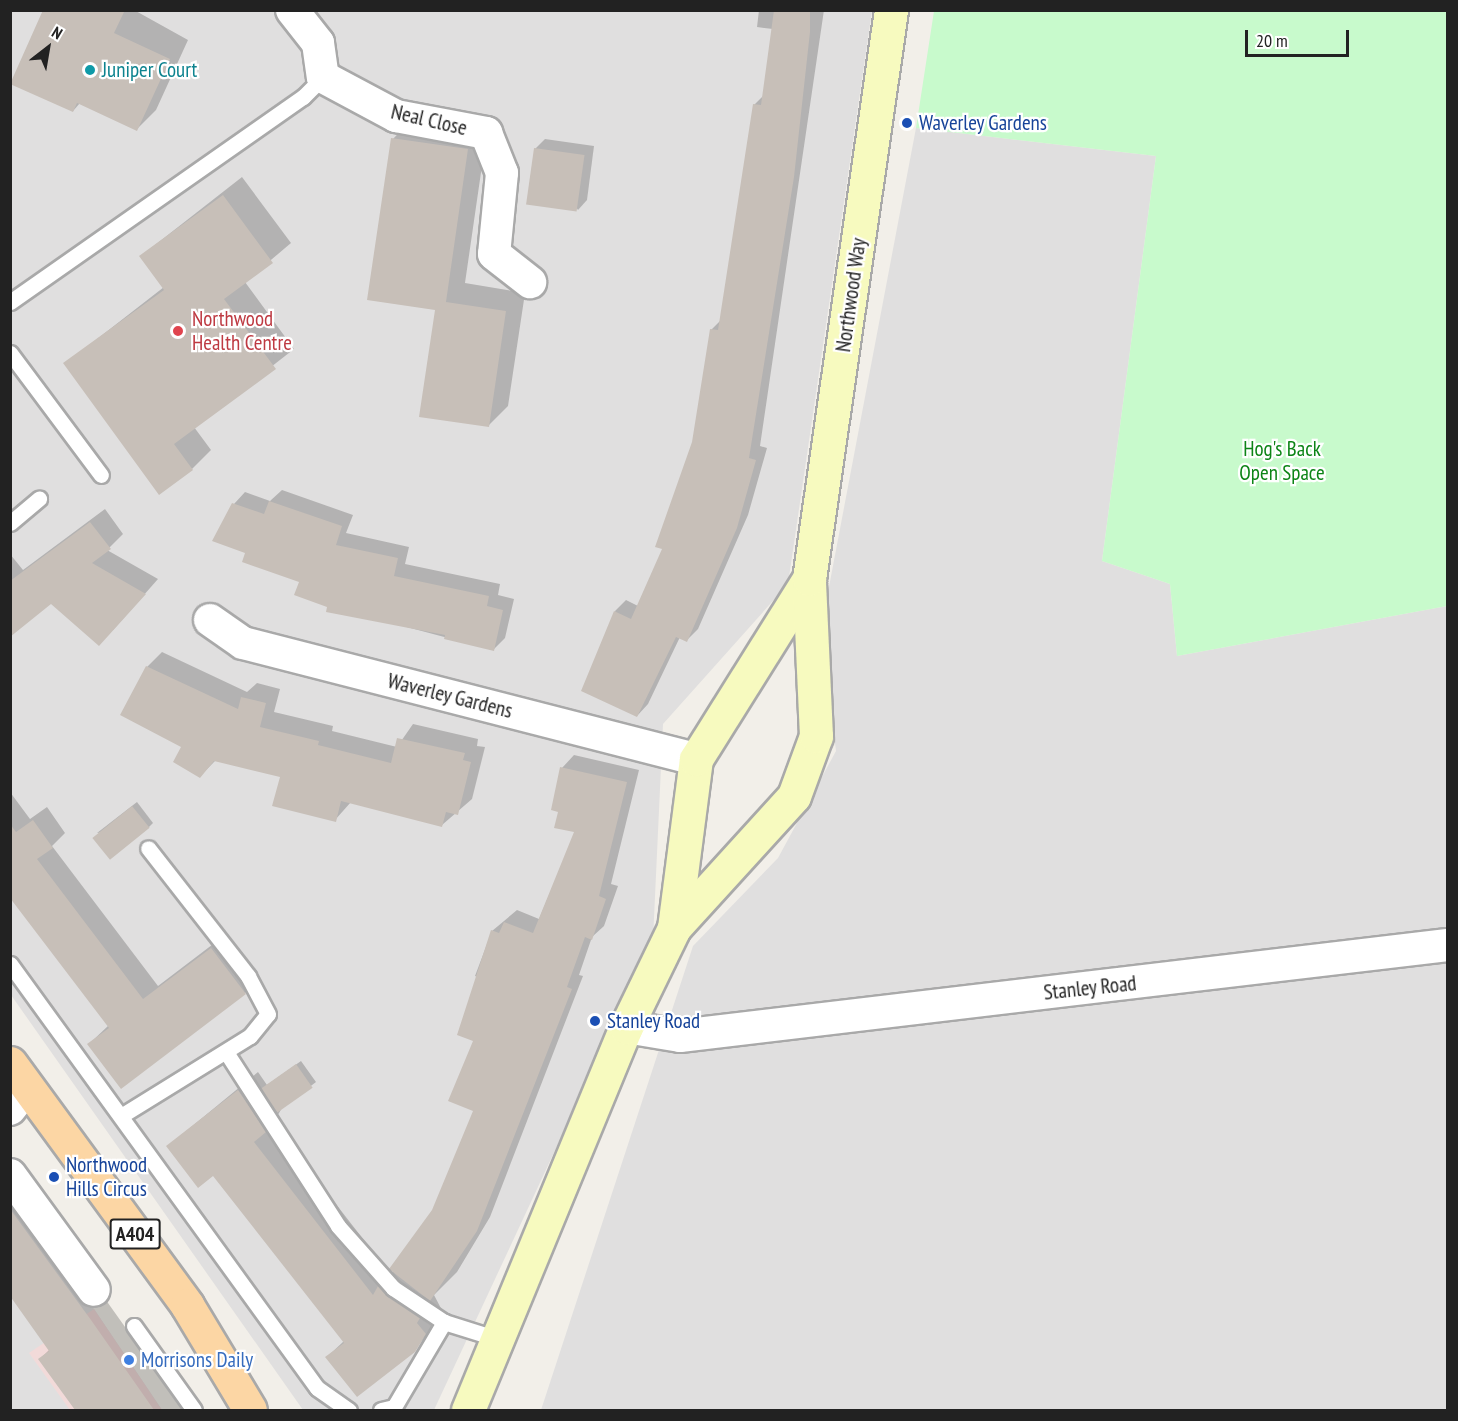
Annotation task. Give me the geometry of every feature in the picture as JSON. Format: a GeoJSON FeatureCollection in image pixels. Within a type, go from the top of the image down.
{"type":"FeatureCollection","features":[{"type":"Feature","properties":{"kind":"main road","name":"A404"},"geometry":{"type":"LineString","coordinates":[[16,1086],[187,1305],[250,1410]]}},
{"type":"Feature","properties":{"kind":"street"},"geometry":{"type":"LineString","coordinates":[[292,10],[318,43],[323,77]]}},
{"type":"Feature","properties":{"kind":"street","name":"Northwood Way"},"geometry":{"type":"LineString","coordinates":[[809,579],[891,10]]}},
{"type":"Feature","properties":{"kind":"street","name":"Neal Close"},"geometry":{"type":"LineString","coordinates":[[323,77],[396,116],[486,133],[502,173],[494,254],[530,282]]}},
{"type":"Feature","properties":{"kind":"street"},"geometry":{"type":"LineString","coordinates":[[674,927],[696,759],[809,579]]}},
{"type":"Feature","properties":{"kind":"street"},"geometry":{"type":"LineString","coordinates":[[468,1410],[495,1338],[626,1027],[674,927],[794,796],[816,736],[809,579]]}},
{"type":"Feature","properties":{"kind":"street","name":"Waverley Gardens"},"geometry":{"type":"LineString","coordinates":[[210,620],[243,643],[696,759]]}},
{"type":"Feature","properties":{"kind":"street","name":"Stanley Road"},"geometry":{"type":"LineString","coordinates":[[626,1027],[680,1036],[1448,945]]}},
{"type":"Feature","properties":{"kind":"street"},"geometry":{"type":"LineString","coordinates":[[10,1175],[94,1290]]}},
{"type":"Feature","properties":{"kind":"lane"},"geometry":{"type":"LineString","coordinates":[[10,302],[303,97],[323,77]]}},
{"type":"Feature","properties":{"kind":"lane"},"geometry":{"type":"LineString","coordinates":[[10,352],[101,475]]}},
{"type":"Feature","properties":{"kind":"lane"},"geometry":{"type":"LineString","coordinates":[[10,523],[39,499]]}},
{"type":"Feature","properties":{"kind":"lane"},"geometry":{"type":"LineString","coordinates":[[124,1114],[250,1036],[268,1014],[248,976],[148,848]]}},
{"type":"Feature","properties":{"kind":"lane"},"geometry":{"type":"LineString","coordinates":[[10,964],[124,1114],[317,1388],[349,1410]]}},
{"type":"Feature","properties":{"kind":"lane"},"geometry":{"type":"LineString","coordinates":[[226,1052],[338,1226],[393,1288],[444,1322],[495,1338]]}},
{"type":"Feature","properties":{"kind":"lane"},"geometry":{"type":"LineString","coordinates":[[381,1410],[394,1407],[444,1322]]}},
{"type":"Feature","properties":{"kind":"lane"},"geometry":{"type":"LineString","coordinates":[[134,1326],[194,1410]]}},
{"type":"Feature","properties":{"kind":"shaded area"},"geometry":{"type":"Polygon","coordinates":[[[10,11],[872,11],[788,584],[663,724],[653,940],[434,1410],[303,1410],[11,995],[10,11]]]}},
{"type":"Feature","properties":{"kind":"shaded area"},"geometry":{"type":"Polygon","coordinates":[[[916,128],[1156,156],[1102,561],[1170,584],[1177,656],[1447,606],[1447,1410],[541,1410],[693,946],[778,858],[836,751],[821,629],[916,128]]]}},
{"type":"Feature","properties":{"kind":"shaded area"},"geometry":{"type":"Polygon","coordinates":[[[10,1185],[94,1309],[162,1410],[11,1410],[10,1185]]]}},
{"type":"Feature","properties":{"kind":"shaded area"},"geometry":{"type":"Polygon","coordinates":[[[94,1309],[162,1410],[70,1410],[29,1353],[94,1309]]]}},
{"type":"Feature","properties":{"kind":"green space","name":"Hog's Back Open Space"},"geometry":{"type":"Polygon","coordinates":[[[934,11],[1447,11],[1447,606],[1177,656],[1170,584],[1102,561],[1156,156],[916,128],[934,11]]]}},
{"type":"Feature","properties":{"kind":"building","name":"Juniper Court"},"geometry":{"type":"Polygon","coordinates":[[[43,10],[125,10],[114,33],[170,59],[137,131],[77,103],[73,112],[10,84],[43,10]]]}},
{"type":"Feature","properties":{"kind":"building"},"geometry":{"type":"Polygon","coordinates":[[[774,10],[810,10],[810,32],[794,177],[749,458],[756,460],[737,528],[687,642],[676,637],[637,717],[581,691],[614,611],[631,619],[662,549],[655,547],[692,442],[710,329],[718,330],[753,104],[761,105],[774,10]]]}},
{"type":"Feature","properties":{"kind":"building"},"geometry":{"type":"Polygon","coordinates":[[[391,138],[468,149],[446,302],[506,311],[489,427],[419,417],[435,310],[367,300],[391,138]]]}},
{"type":"Feature","properties":{"kind":"building"},"geometry":{"type":"Polygon","coordinates":[[[534,148],[585,155],[577,212],[526,204],[534,148]]]}},
{"type":"Feature","properties":{"kind":"building","name":"Northwood Health Centre"},"geometry":{"type":"Polygon","coordinates":[[[223,195],[273,263],[224,299],[276,369],[174,444],[193,470],[159,495],[63,363],[164,290],[139,256],[223,195]]]}},
{"type":"Feature","properties":{"kind":"building"},"geometry":{"type":"Polygon","coordinates":[[[269,501],[342,526],[336,545],[398,558],[394,576],[489,596],[487,606],[503,610],[494,651],[444,639],[445,635],[326,612],[327,607],[294,595],[299,582],[242,562],[245,553],[212,541],[232,503],[264,514],[269,501]]]}},
{"type":"Feature","properties":{"kind":"building"},"geometry":{"type":"Polygon","coordinates":[[[90,522],[111,549],[92,563],[146,594],[99,646],[51,604],[10,637],[10,581],[90,522]]]}},
{"type":"Feature","properties":{"kind":"building"},"geometry":{"type":"Polygon","coordinates":[[[146,666],[238,709],[241,697],[266,703],[260,727],[319,741],[318,745],[391,763],[397,738],[465,753],[463,760],[471,762],[458,815],[446,812],[442,827],[341,801],[336,822],[272,806],[280,777],[214,761],[200,778],[173,762],[181,747],[120,715],[146,666]]]}},
{"type":"Feature","properties":{"kind":"building"},"geometry":{"type":"Polygon","coordinates":[[[560,767],[627,782],[599,896],[606,899],[592,940],[585,937],[567,987],[572,989],[477,1231],[430,1301],[389,1269],[432,1210],[473,1111],[448,1101],[473,1041],[457,1035],[491,930],[499,933],[504,922],[533,933],[574,832],[554,828],[558,812],[551,810],[560,767]]]}},
{"type":"Feature","properties":{"kind":"building"},"geometry":{"type":"Polygon","coordinates":[[[132,806],[150,828],[110,860],[92,838],[132,806]]]}},
{"type":"Feature","properties":{"kind":"building"},"geometry":{"type":"Polygon","coordinates":[[[33,820],[53,848],[37,859],[143,999],[211,948],[246,994],[121,1089],[87,1044],[109,1028],[10,898],[10,824],[16,832],[33,820]]]}},
{"type":"Feature","properties":{"kind":"building"},"geometry":{"type":"Polygon","coordinates":[[[296,1064],[313,1088],[277,1112],[261,1089],[296,1064]]]}},
{"type":"Feature","properties":{"kind":"building"},"geometry":{"type":"Polygon","coordinates":[[[238,1090],[266,1132],[254,1142],[373,1295],[378,1286],[420,1318],[417,1323],[426,1334],[415,1352],[357,1397],[325,1357],[344,1343],[213,1176],[198,1188],[166,1146],[238,1090]]]}},
{"type":"Feature","properties":{"kind":"building"},"geometry":{"type":"Polygon","coordinates":[[[10,1209],[154,1410],[75,1410],[38,1359],[49,1351],[10,1296],[10,1209]]]}},
{"type":"Feature","properties":{"kind":"place","name":"Juniper Court"},"geometry":{"type":"Point","coordinates":[90,70]}},
{"type":"Feature","properties":{"kind":"place","name":"Waverley Gardens"},"geometry":{"type":"Point","coordinates":[907,123]}},
{"type":"Feature","properties":{"kind":"place","name":"Northwood Health Centre"},"geometry":{"type":"Point","coordinates":[178,331]}},
{"type":"Feature","properties":{"kind":"place","name":"Stanley Road"},"geometry":{"type":"Point","coordinates":[595,1021]}},
{"type":"Feature","properties":{"kind":"place","name":"Northwood Hills Circus"},"geometry":{"type":"Point","coordinates":[54,1177]}},
{"type":"Feature","properties":{"kind":"place","name":"Morrisons Daily"},"geometry":{"type":"Point","coordinates":[129,1360]}}]}
